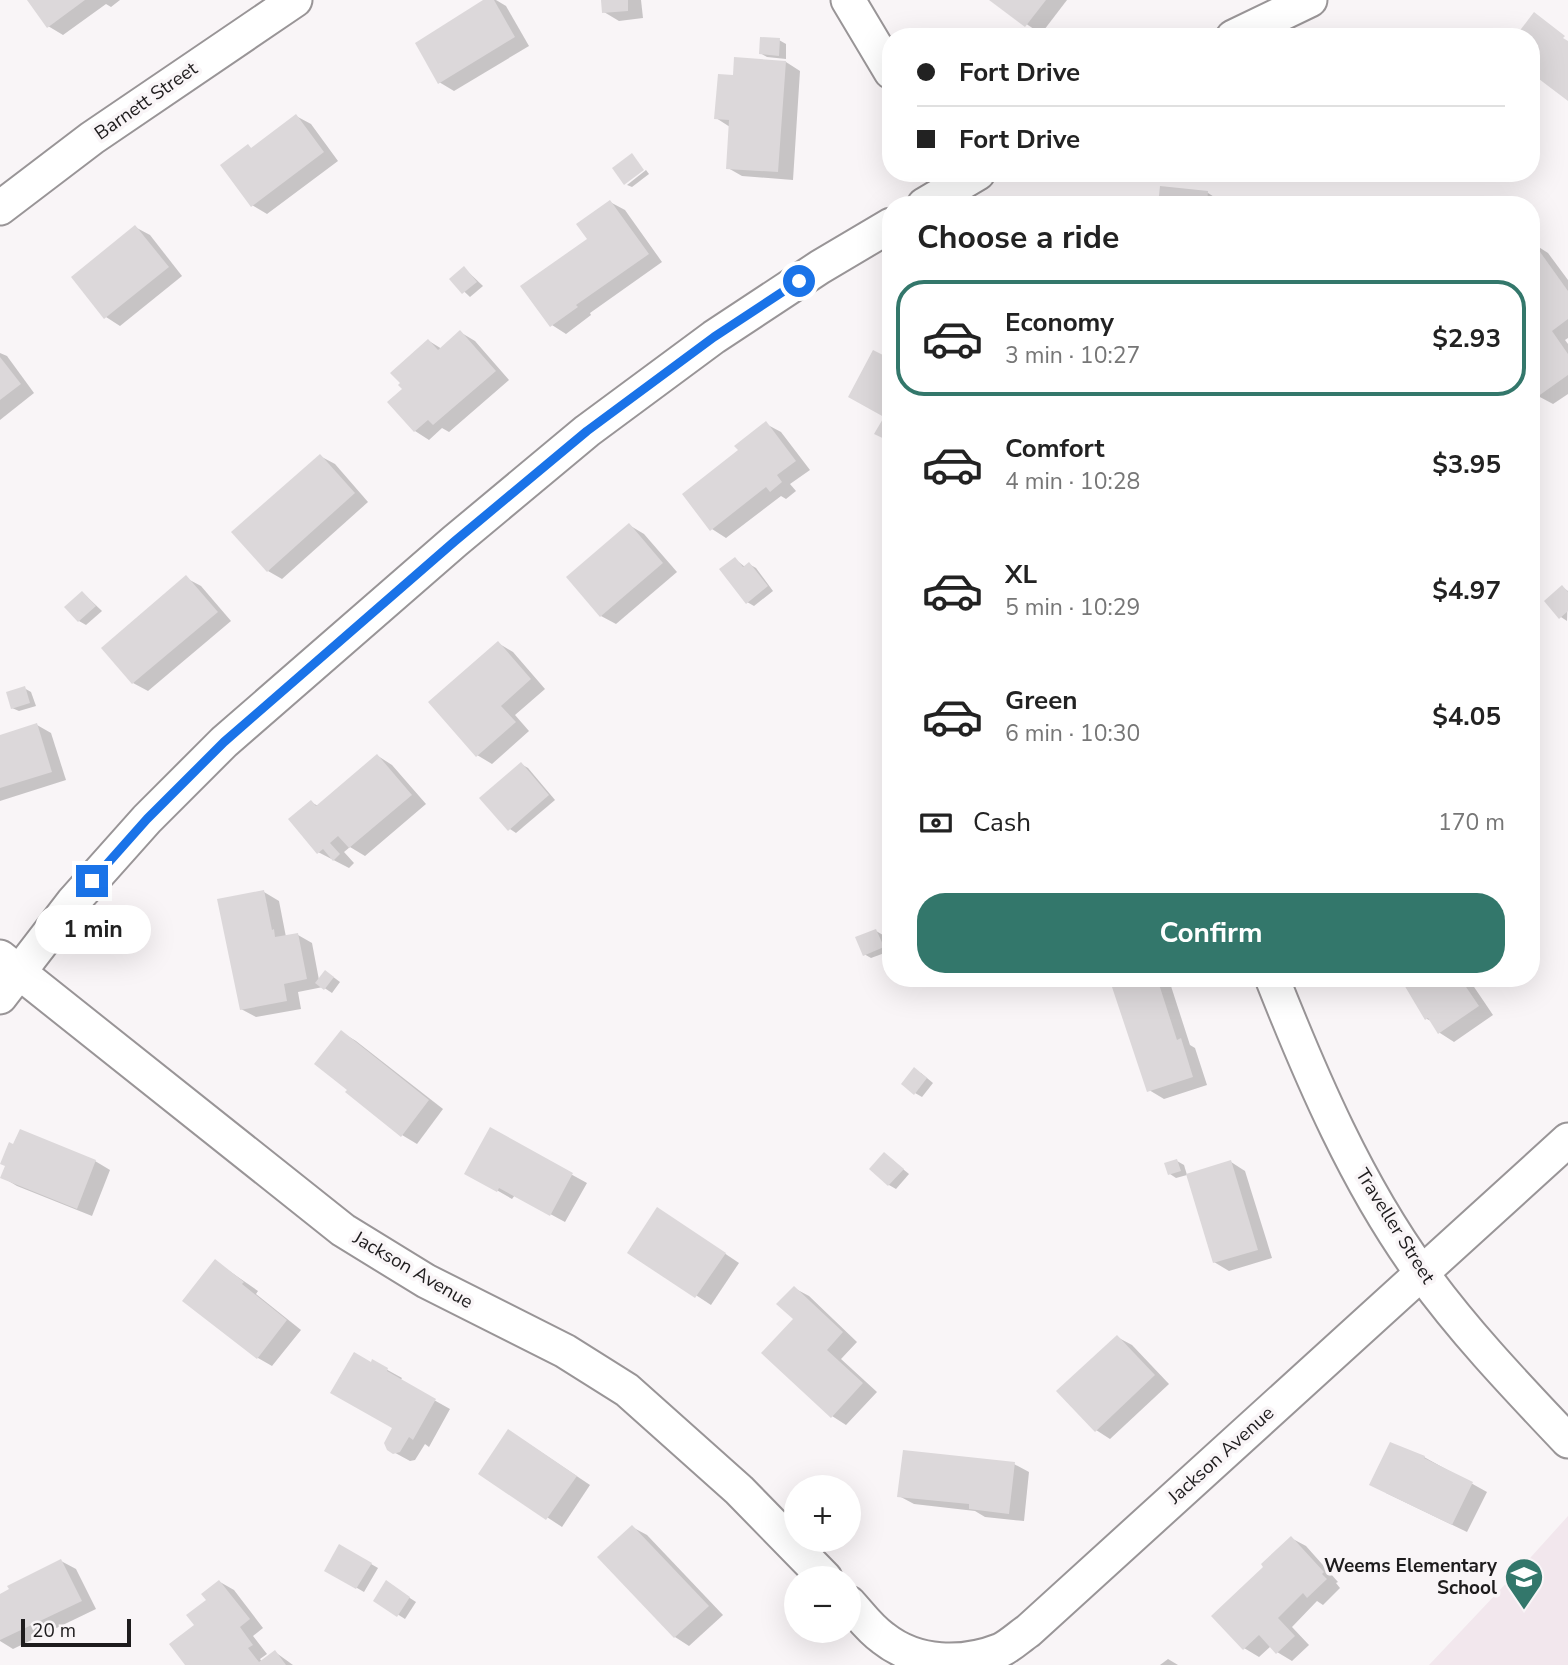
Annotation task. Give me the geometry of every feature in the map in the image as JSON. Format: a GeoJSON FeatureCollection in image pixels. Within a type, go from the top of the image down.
{"type":"FeatureCollection","features":[{"type":"Feature","properties":{"kind":"street","name":"Barnett Street"},"geometry":{"type":"LineString","coordinates":[[0,208],[92,138],[295,0]]}},
{"type":"Feature","properties":{"kind":"street"},"geometry":{"type":"LineString","coordinates":[[848,0],[882,57]]}},
{"type":"Feature","properties":{"kind":"street"},"geometry":{"type":"LineString","coordinates":[[1252,28],[1310,0]]}},
{"type":"Feature","properties":{"kind":"street"},"geometry":{"type":"LineString","coordinates":[[941,196],[963,184]]}},
{"type":"Feature","properties":{"kind":"street"},"geometry":{"type":"LineString","coordinates":[[7,976],[147,819],[224,742],[455,541],[587,431],[714,337],[820,267],[882,230]]}},
{"type":"Feature","properties":{"kind":"street","name":"Jackson Avenue"},"geometry":{"type":"LineString","coordinates":[[7,976],[343,1230],[426,1281],[565,1351],[627,1390],[739,1490],[813,1566]]}},
{"type":"Feature","properties":{"kind":"street","name":"Traveller Street"},"geometry":{"type":"LineString","coordinates":[[1275,987],[1295,1038],[1355,1163],[1422,1273],[1484,1352],[1568,1441]]}},
{"type":"Feature","properties":{"kind":"street","name":"Jackson Avenue"},"geometry":{"type":"LineString","coordinates":[[861,1616],[883,1639],[915,1656],[945,1662],[975,1659],[1004,1649],[1568,1140]]}},
{"type":"Feature","properties":{"kind":"shaded area","name":"Weems Elementary School"},"geometry":{"type":"Polygon","coordinates":[[[1568,1516],[1568,1665],[1429,1665],[1531,1557],[1568,1516]]]}},
{"type":"Feature","properties":{"kind":"building"},"geometry":{"type":"Polygon","coordinates":[[[27,0],[85,0],[47,28],[27,0]]]}},
{"type":"Feature","properties":{"kind":"building"},"geometry":{"type":"Polygon","coordinates":[[[483,0],[494,0],[515,37],[438,84],[415,43],[483,0]]]}},
{"type":"Feature","properties":{"kind":"building"},"geometry":{"type":"Polygon","coordinates":[[[601,0],[628,0],[628,11],[602,13],[601,0]]]}},
{"type":"Feature","properties":{"kind":"building"},"geometry":{"type":"Polygon","coordinates":[[[989,0],[1046,0],[1025,27],[989,0]]]}},
{"type":"Feature","properties":{"kind":"building"},"geometry":{"type":"Polygon","coordinates":[[[1534,12],[1565,36],[1563,38],[1568,41],[1568,101],[1540,80],[1540,28],[1522,28],[1534,12]]]}},
{"type":"Feature","properties":{"kind":"building"},"geometry":{"type":"Polygon","coordinates":[[[760,37],[780,38],[779,56],[759,54],[760,37]]]}},
{"type":"Feature","properties":{"kind":"building"},"geometry":{"type":"Polygon","coordinates":[[[734,57],[786,61],[778,172],[726,169],[729,120],[714,119],[718,74],[733,75],[734,57]]]}},
{"type":"Feature","properties":{"kind":"building"},"geometry":{"type":"Polygon","coordinates":[[[296,114],[324,152],[251,207],[220,165],[248,144],[251,148],[296,114]]]}},
{"type":"Feature","properties":{"kind":"building"},"geometry":{"type":"Polygon","coordinates":[[[632,153],[644,170],[624,185],[612,168],[632,153]]]}},
{"type":"Feature","properties":{"kind":"building"},"geometry":{"type":"Polygon","coordinates":[[[1160,186],[1208,191],[1208,196],[1159,196],[1160,186]]]}},
{"type":"Feature","properties":{"kind":"building"},"geometry":{"type":"Polygon","coordinates":[[[610,200],[649,254],[576,305],[578,307],[550,327],[520,286],[587,239],[576,224],[610,200]]]}},
{"type":"Feature","properties":{"kind":"building"},"geometry":{"type":"Polygon","coordinates":[[[135,225],[169,267],[104,319],[71,277],[135,225]]]}},
{"type":"Feature","properties":{"kind":"building"},"geometry":{"type":"Polygon","coordinates":[[[1540,252],[1568,291],[1568,319],[1552,331],[1568,354],[1568,375],[1540,395],[1540,252]]]}},
{"type":"Feature","properties":{"kind":"building"},"geometry":{"type":"Polygon","coordinates":[[[464,266],[477,282],[462,294],[449,279],[464,266]]]}},
{"type":"Feature","properties":{"kind":"building"},"geometry":{"type":"Polygon","coordinates":[[[460,330],[496,371],[433,425],[428,420],[414,432],[387,402],[402,389],[390,373],[428,339],[438,350],[460,330]]]}},
{"type":"Feature","properties":{"kind":"building"},"geometry":{"type":"Polygon","coordinates":[[[873,350],[882,354],[882,416],[848,397],[873,350]]]}},
{"type":"Feature","properties":{"kind":"building"},"geometry":{"type":"Polygon","coordinates":[[[0,357],[21,384],[0,400],[0,357]]]}},
{"type":"Feature","properties":{"kind":"building"},"geometry":{"type":"Polygon","coordinates":[[[882,420],[882,438],[874,434],[882,420]]]}},
{"type":"Feature","properties":{"kind":"building"},"geometry":{"type":"Polygon","coordinates":[[[766,421],[796,461],[777,475],[782,482],[770,492],[766,487],[710,531],[682,494],[738,450],[734,446],[766,421]]]}},
{"type":"Feature","properties":{"kind":"building"},"geometry":{"type":"Polygon","coordinates":[[[320,454],[355,493],[267,572],[231,532],[320,454]]]}},
{"type":"Feature","properties":{"kind":"building"},"geometry":{"type":"Polygon","coordinates":[[[629,523],[663,563],[600,617],[566,577],[629,523]]]}},
{"type":"Feature","properties":{"kind":"building"},"geometry":{"type":"Polygon","coordinates":[[[735,557],[743,567],[749,562],[768,586],[746,604],[719,569],[735,557]]]}},
{"type":"Feature","properties":{"kind":"building"},"geometry":{"type":"Polygon","coordinates":[[[186,575],[218,612],[132,684],[101,648],[186,575]]]}},
{"type":"Feature","properties":{"kind":"building"},"geometry":{"type":"Polygon","coordinates":[[[1562,585],[1568,592],[1568,611],[1559,619],[1544,601],[1562,585]]]}},
{"type":"Feature","properties":{"kind":"building"},"geometry":{"type":"Polygon","coordinates":[[[82,591],[96,606],[78,622],[64,607],[82,591]]]}},
{"type":"Feature","properties":{"kind":"building"},"geometry":{"type":"Polygon","coordinates":[[[498,641],[531,679],[501,706],[516,722],[476,757],[428,702],[498,641]]]}},
{"type":"Feature","properties":{"kind":"building"},"geometry":{"type":"Polygon","coordinates":[[[25,686],[30,703],[11,709],[6,692],[25,686]]]}},
{"type":"Feature","properties":{"kind":"building"},"geometry":{"type":"Polygon","coordinates":[[[37,723],[52,772],[0,788],[0,735],[37,723]]]}},
{"type":"Feature","properties":{"kind":"building"},"geometry":{"type":"Polygon","coordinates":[[[377,754],[412,795],[349,848],[338,836],[330,843],[340,854],[333,861],[323,849],[317,854],[288,819],[311,800],[316,806],[377,754]]]}},
{"type":"Feature","properties":{"kind":"building"},"geometry":{"type":"Polygon","coordinates":[[[521,762],[549,795],[508,831],[479,798],[521,762]]]}},
{"type":"Feature","properties":{"kind":"building"},"geometry":{"type":"Polygon","coordinates":[[[264,890],[275,937],[298,933],[307,979],[284,984],[287,1001],[240,1010],[217,899],[264,890]]]}},
{"type":"Feature","properties":{"kind":"building"},"geometry":{"type":"Polygon","coordinates":[[[876,929],[882,948],[863,956],[855,937],[876,929]]]}},
{"type":"Feature","properties":{"kind":"building"},"geometry":{"type":"Polygon","coordinates":[[[325,970],[334,977],[324,990],[315,983],[325,970]]]}},
{"type":"Feature","properties":{"kind":"building"},"geometry":{"type":"Polygon","coordinates":[[[1112,987],[1160,987],[1177,1040],[1181,1038],[1193,1077],[1147,1092],[1112,987]]]}},
{"type":"Feature","properties":{"kind":"building"},"geometry":{"type":"Polygon","coordinates":[[[1405,987],[1466,987],[1479,1006],[1438,1034],[1428,1018],[1425,1020],[1405,987]]]}},
{"type":"Feature","properties":{"kind":"building"},"geometry":{"type":"Polygon","coordinates":[[[341,1030],[429,1100],[401,1137],[314,1064],[341,1030]]]}},
{"type":"Feature","properties":{"kind":"building"},"geometry":{"type":"Polygon","coordinates":[[[914,1067],[927,1078],[914,1095],[901,1084],[914,1067]]]}},
{"type":"Feature","properties":{"kind":"building"},"geometry":{"type":"Polygon","coordinates":[[[490,1127],[573,1173],[550,1216],[499,1188],[497,1192],[464,1174],[490,1127]]]}},
{"type":"Feature","properties":{"kind":"building"},"geometry":{"type":"Polygon","coordinates":[[[20,1129],[96,1160],[77,1209],[0,1178],[5,1166],[0,1164],[9,1142],[13,1144],[20,1129]]]}},
{"type":"Feature","properties":{"kind":"building"},"geometry":{"type":"Polygon","coordinates":[[[884,1152],[904,1169],[888,1186],[869,1169],[884,1152]]]}},
{"type":"Feature","properties":{"kind":"building"},"geometry":{"type":"Polygon","coordinates":[[[1177,1159],[1181,1171],[1168,1175],[1164,1163],[1177,1159]]]}},
{"type":"Feature","properties":{"kind":"building"},"geometry":{"type":"Polygon","coordinates":[[[1231,1160],[1258,1250],[1213,1263],[1186,1174],[1231,1160]]]}},
{"type":"Feature","properties":{"kind":"building"},"geometry":{"type":"Polygon","coordinates":[[[657,1207],[726,1253],[695,1298],[627,1253],[657,1207]]]}},
{"type":"Feature","properties":{"kind":"building"},"geometry":{"type":"Polygon","coordinates":[[[215,1259],[287,1320],[257,1359],[182,1301],[215,1259]]]}},
{"type":"Feature","properties":{"kind":"building"},"geometry":{"type":"Polygon","coordinates":[[[794,1286],[843,1332],[827,1350],[863,1383],[831,1418],[761,1353],[793,1319],[776,1304],[794,1286]]]}},
{"type":"Feature","properties":{"kind":"building"},"geometry":{"type":"Polygon","coordinates":[[[1117,1335],[1155,1375],[1095,1432],[1056,1391],[1117,1335]]]}},
{"type":"Feature","properties":{"kind":"building"},"geometry":{"type":"Polygon","coordinates":[[[354,1352],[388,1368],[387,1371],[436,1399],[413,1440],[409,1437],[400,1452],[393,1454],[387,1450],[384,1443],[392,1428],[330,1393],[354,1352]]]}},
{"type":"Feature","properties":{"kind":"building"},"geometry":{"type":"Polygon","coordinates":[[[508,1429],[577,1476],[546,1520],[478,1474],[508,1429]]]}},
{"type":"Feature","properties":{"kind":"building"},"geometry":{"type":"Polygon","coordinates":[[[1390,1442],[1425,1456],[1424,1458],[1473,1482],[1452,1525],[1369,1485],[1390,1442]]]}},
{"type":"Feature","properties":{"kind":"building"},"geometry":{"type":"Polygon","coordinates":[[[903,1450],[1015,1462],[1009,1514],[969,1509],[969,1504],[897,1497],[903,1450]]]}},
{"type":"Feature","properties":{"kind":"building"},"geometry":{"type":"Polygon","coordinates":[[[632,1525],[709,1606],[674,1638],[597,1557],[632,1525]]]}},
{"type":"Feature","properties":{"kind":"building"},"geometry":{"type":"Polygon","coordinates":[[[1291,1536],[1324,1572],[1322,1574],[1327,1579],[1307,1598],[1303,1593],[1278,1618],[1295,1636],[1276,1654],[1259,1635],[1243,1650],[1211,1616],[1263,1567],[1261,1564],[1291,1536]]]}},
{"type":"Feature","properties":{"kind":"building"},"geometry":{"type":"Polygon","coordinates":[[[339,1544],[372,1563],[356,1589],[324,1571],[339,1544]]]}},
{"type":"Feature","properties":{"kind":"building"},"geometry":{"type":"Polygon","coordinates":[[[61,1559],[82,1601],[0,1640],[0,1594],[9,1589],[7,1586],[61,1559]]]}},
{"type":"Feature","properties":{"kind":"building"},"geometry":{"type":"Polygon","coordinates":[[[219,1580],[250,1619],[240,1627],[253,1645],[248,1648],[259,1662],[275,1650],[286,1665],[185,1665],[169,1644],[194,1625],[186,1615],[206,1600],[201,1594],[219,1580]]]}},
{"type":"Feature","properties":{"kind":"building"},"geometry":{"type":"Polygon","coordinates":[[[386,1580],[410,1597],[397,1617],[373,1601],[386,1580]]]}},
{"type":"Feature","properties":{"kind":"place","name":"Weems Elementary School"},"geometry":{"type":"Point","coordinates":[1524,1611]}},
{"type":"Feature","properties":{"kind":"route"},"geometry":{"type":"LineString","coordinates":[[92,881],[147,819],[224,742],[455,541],[587,431],[714,337],[799,281]]}}]}
